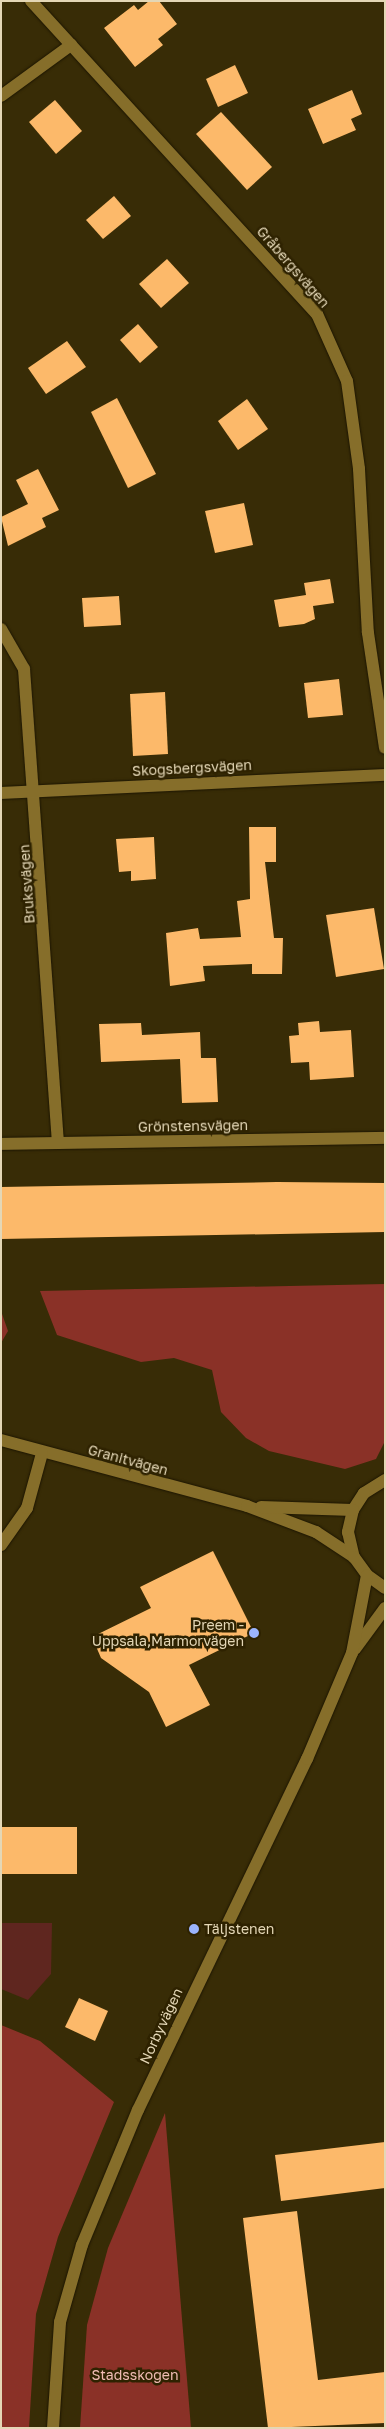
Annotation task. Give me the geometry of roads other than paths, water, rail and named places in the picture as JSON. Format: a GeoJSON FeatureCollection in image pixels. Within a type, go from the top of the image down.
{"type":"FeatureCollection","features":[{"type":"Feature","properties":{"kind":"street","name":"Gråbergsvägen"},"geometry":{"type":"LineString","coordinates":[[31,1],[317,314],[347,380],[359,469],[368,633],[385,748]]}},
{"type":"Feature","properties":{"kind":"street"},"geometry":{"type":"LineString","coordinates":[[1,96],[72,45]]}},
{"type":"Feature","properties":{"kind":"street","name":"Bruksvägen"},"geometry":{"type":"LineString","coordinates":[[1,629],[24,669],[36,791],[58,1143]]}},
{"type":"Feature","properties":{"kind":"street","name":"Skogsbergsvägen"},"geometry":{"type":"LineString","coordinates":[[1,793],[385,774]]}},
{"type":"Feature","properties":{"kind":"street","name":"Grönstensvägen"},"geometry":{"type":"LineString","coordinates":[[1,1144],[385,1138]]}},
{"type":"Feature","properties":{"kind":"street","name":"Granitvägen"},"geometry":{"type":"LineString","coordinates":[[1,1440],[42,1453],[247,1506],[316,1532],[354,1557]]}},
{"type":"Feature","properties":{"kind":"street"},"geometry":{"type":"LineString","coordinates":[[1,1545],[27,1508],[42,1453]]}},
{"type":"Feature","properties":{"kind":"street"},"geometry":{"type":"LineString","coordinates":[[385,1480],[364,1493],[353,1510],[348,1532],[354,1557],[367,1575],[385,1588]]}},
{"type":"Feature","properties":{"kind":"street","name":"Granitvägen"},"geometry":{"type":"LineString","coordinates":[[247,1506],[353,1510]]}},
{"type":"Feature","properties":{"kind":"street","name":"Norbyvägen"},"geometry":{"type":"LineString","coordinates":[[53,2428],[60,2322],[82,2245],[138,2110],[307,1759],[352,1653],[367,1575]]}},
{"type":"Feature","properties":{"kind":"street","name":"Norbyvägen"},"geometry":{"type":"LineString","coordinates":[[352,1653],[385,1608]]}},
{"type":"Feature","properties":{"kind":"place","name":"Preem - Uppsala,Marmorvägen"},"geometry":{"type":"Point","coordinates":[254,1633]}},
{"type":"Feature","properties":{"kind":"place","name":"Täljstenen"},"geometry":{"type":"Point","coordinates":[194,1929]}},
{"type":"Feature","properties":{"kind":"park label","name":"Stadsskogen"},"geometry":{"type":"Point","coordinates":[135,2375]}}]}
